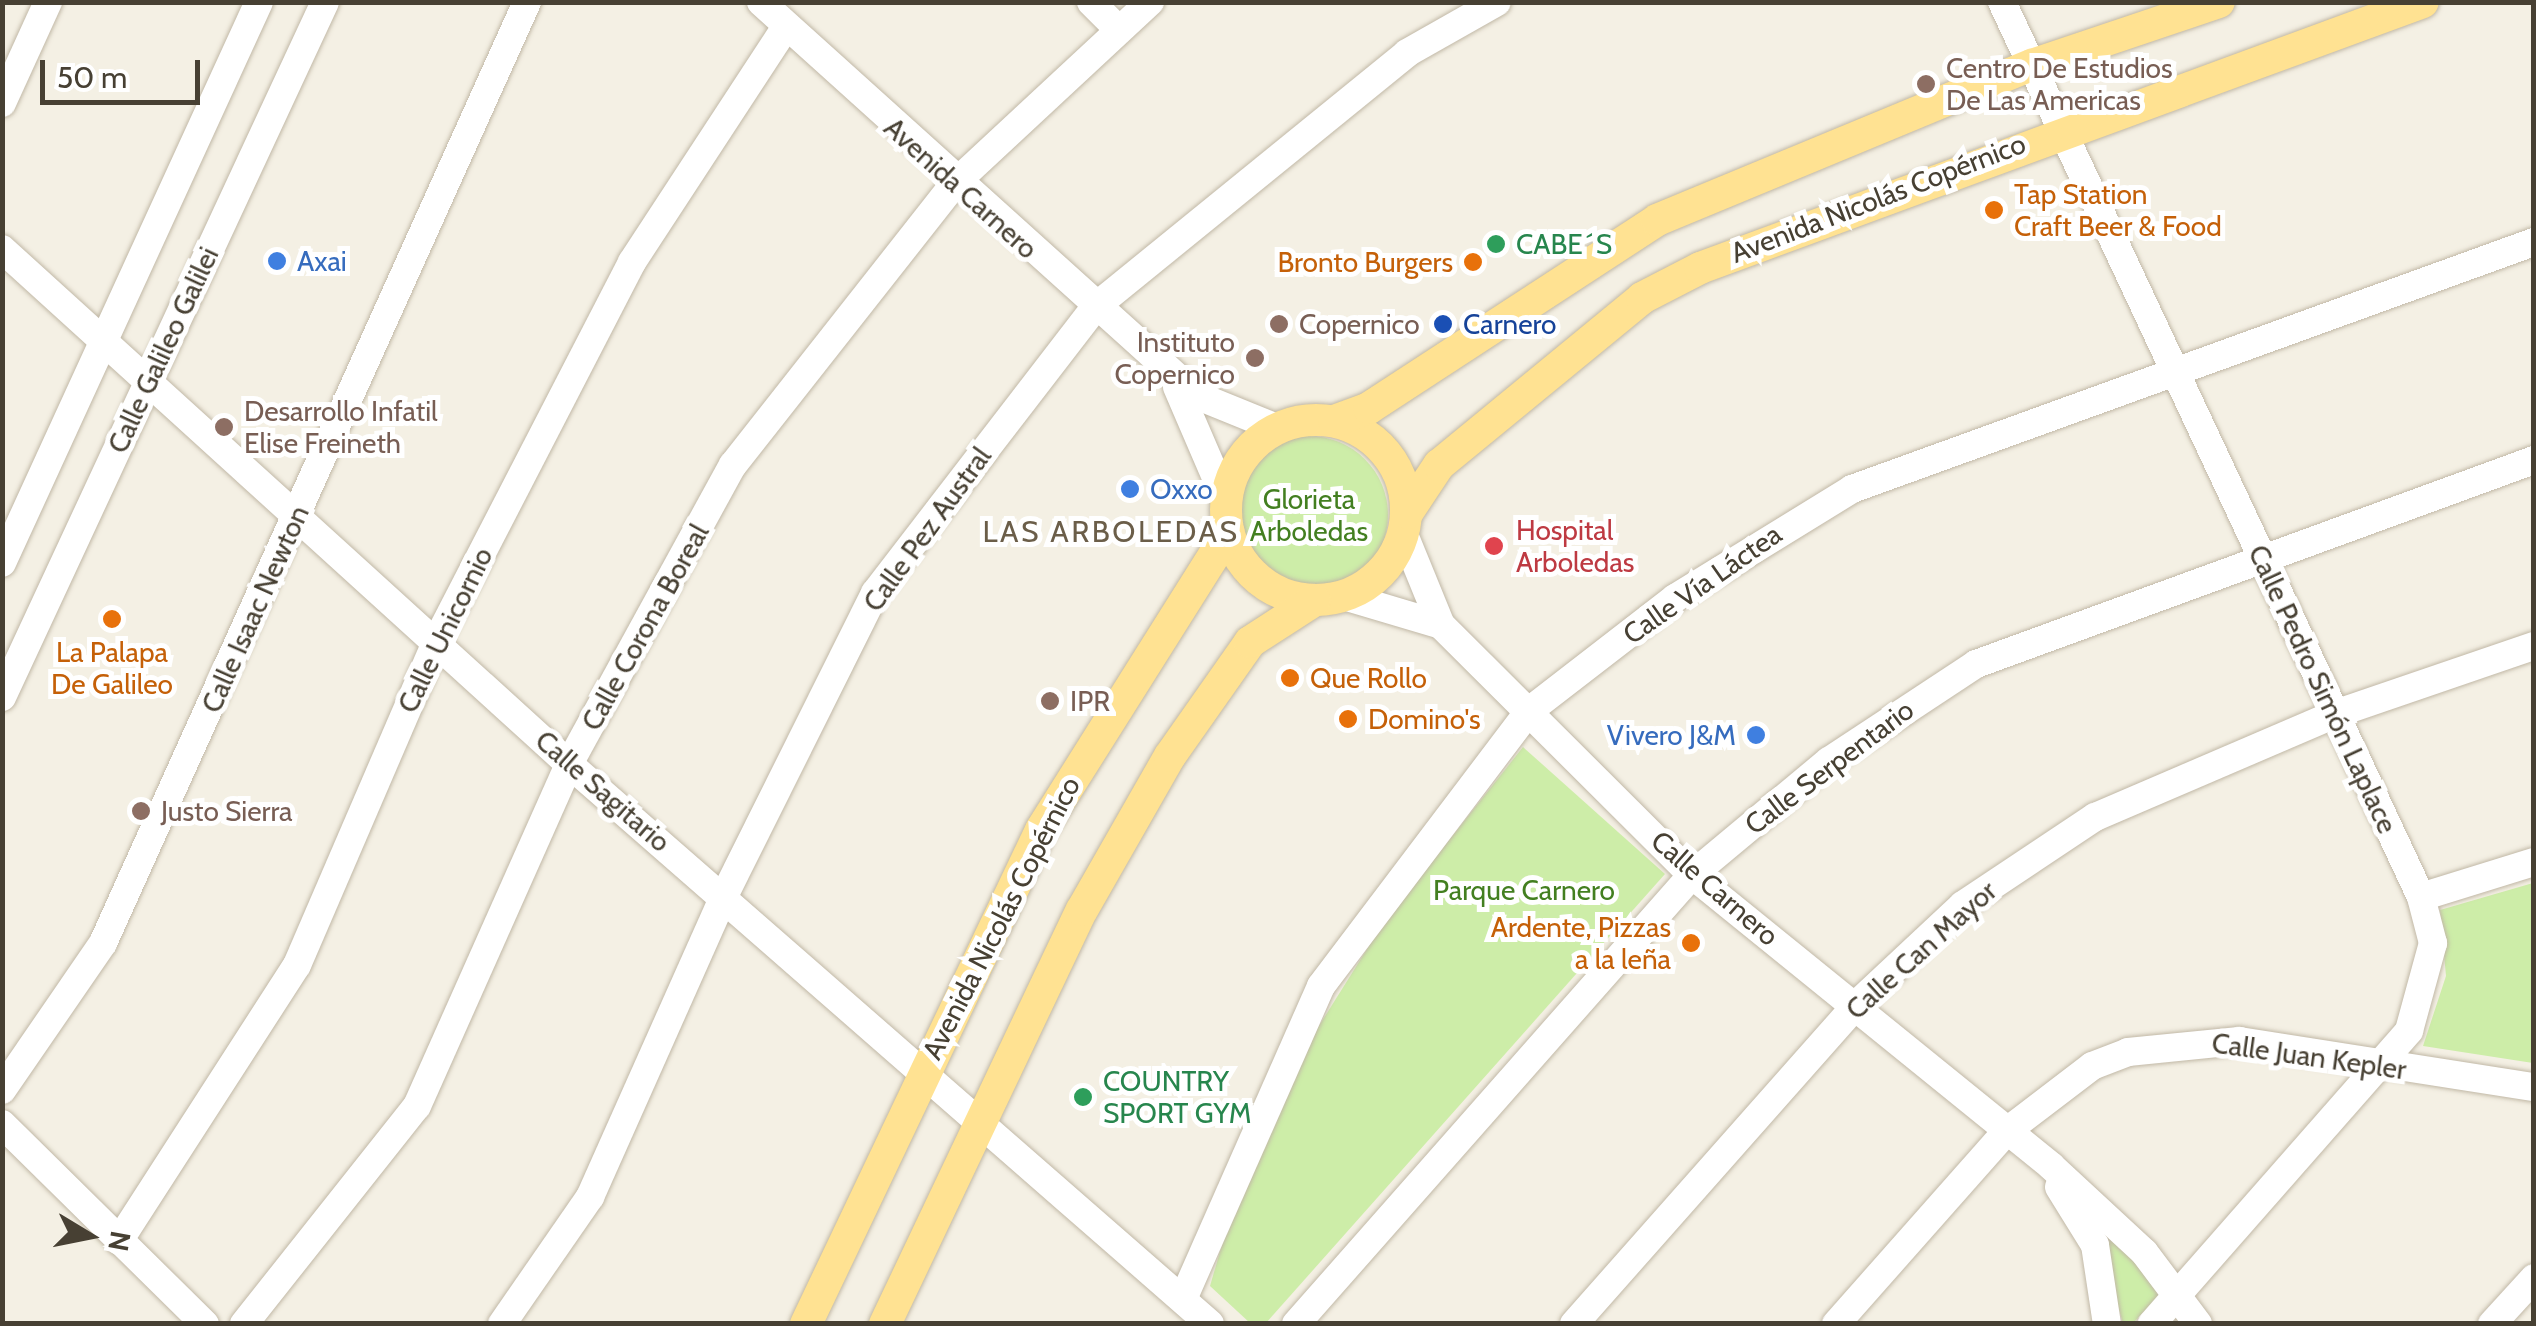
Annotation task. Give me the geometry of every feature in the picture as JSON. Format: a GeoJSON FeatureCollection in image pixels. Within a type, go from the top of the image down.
{"type":"FeatureCollection","features":[{"type":"Feature","properties":{"kind":"main road"},"geometry":{"type":"LineString","coordinates":[[1329,598],[1260,581],[1228,516],[1234,471],[1277,428],[1334,421],[1369,408],[1656,220],[2032,65],[2218,2]]}},
{"type":"Feature","properties":{"kind":"main road","name":"Avenida Nicolás Copérnico"},"geometry":{"type":"LineString","coordinates":[[1405,523],[1425,476],[1642,298],[1730,254],[2062,128],[2422,2]]}},
{"type":"Feature","properties":{"kind":"main road"},"geometry":{"type":"LineString","coordinates":[[886,1324],[981,1117],[1170,756],[1250,642],[1388,565],[1405,523],[1387,454],[1334,421]]}},
{"type":"Feature","properties":{"kind":"main road","name":"Avenida Nicolás Copérnico"},"geometry":{"type":"LineString","coordinates":[[806,1324],[925,1066],[1050,814],[1228,516]]}},
{"type":"Feature","properties":{"kind":"street"},"geometry":{"type":"LineString","coordinates":[[2,103],[48,2]]}},
{"type":"Feature","properties":{"kind":"street"},"geometry":{"type":"LineString","coordinates":[[2,562],[99,342],[259,2]]}},
{"type":"Feature","properties":{"kind":"street","name":"Calle Galileo Galilei"},"geometry":{"type":"LineString","coordinates":[[2,697],[326,2]]}},
{"type":"Feature","properties":{"kind":"street","name":"Calle Isaac Newton"},"geometry":{"type":"LineString","coordinates":[[2,1090],[103,943],[527,2]]}},
{"type":"Feature","properties":{"kind":"street","name":"Avenida Carnero"},"geometry":{"type":"LineString","coordinates":[[761,2],[953,185],[1198,396],[1277,428]]}},
{"type":"Feature","properties":{"kind":"street"},"geometry":{"type":"LineString","coordinates":[[1091,2],[1118,29]]}},
{"type":"Feature","properties":{"kind":"street","name":"Calle Corona Boreal"},"geometry":{"type":"LineString","coordinates":[[244,1324],[417,1106],[569,764],[734,465],[953,185],[1150,2]]}},
{"type":"Feature","properties":{"kind":"street","name":"Calle Pez Austral"},"geometry":{"type":"LineString","coordinates":[[502,1324],[590,1197],[724,896],[874,593],[1095,307],[1407,53],[1497,2]]}},
{"type":"Feature","properties":{"kind":"street","name":"Calle Pedro Simón Laplace"},"geometry":{"type":"LineString","coordinates":[[2002,2],[2420,897],[2433,944],[2426,988],[2409,1031],[2152,1324]]}},
{"type":"Feature","properties":{"kind":"street","name":"Calle Unicornio"},"geometry":{"type":"LineString","coordinates":[[120,1241],[297,965],[437,640],[632,262],[786,27]]}},
{"type":"Feature","properties":{"kind":"street","name":"Calle Vía Láctea"},"geometry":{"type":"LineString","coordinates":[[1184,1299],[1322,986],[1529,710],[1813,508],[2172,369],[2534,242]]}},
{"type":"Feature","properties":{"kind":"street","name":"Calle Sagitario"},"geometry":{"type":"LineString","coordinates":[[2,250],[99,342],[437,640],[569,764],[925,1066],[1210,1324]]}},
{"type":"Feature","properties":{"kind":"street","name":"Avenida Carnero"},"geometry":{"type":"LineString","coordinates":[[1166,368],[1213,454],[1228,516]]}},
{"type":"Feature","properties":{"kind":"street","name":"Calle Serpentario"},"geometry":{"type":"LineString","coordinates":[[1296,1324],[1692,875],[1829,761],[1976,664],[2261,555],[2534,460]]}},
{"type":"Feature","properties":{"kind":"street","name":"Calle Carnero"},"geometry":{"type":"LineString","coordinates":[[1405,523],[1442,626],[1692,875],[2007,1131],[2180,1293],[2198,1324]]}},
{"type":"Feature","properties":{"kind":"street","name":"Calle Carnero"},"geometry":{"type":"LineString","coordinates":[[1329,598],[1442,626]]}},
{"type":"Feature","properties":{"kind":"street","name":"Calle Can Mayor"},"geometry":{"type":"LineString","coordinates":[[1574,1324],[1856,1005],[1963,905],[2070,832],[2336,714],[2534,646]]}},
{"type":"Feature","properties":{"kind":"street"},"geometry":{"type":"LineString","coordinates":[[2420,897],[2534,862]]}},
{"type":"Feature","properties":{"kind":"street","name":"Calle Juan Kepler"},"geometry":{"type":"LineString","coordinates":[[1836,1324],[2007,1131],[2092,1066],[2170,1042],[2239,1041],[2379,1067],[2534,1087]]}},
{"type":"Feature","properties":{"kind":"street"},"geometry":{"type":"LineString","coordinates":[[2,1124],[204,1324]]}},
{"type":"Feature","properties":{"kind":"street","name":"Calle Carnero"},"geometry":{"type":"LineString","coordinates":[[2007,1131],[2063,1191],[2095,1245],[2107,1324]]}},
{"type":"Feature","properties":{"kind":"street"},"geometry":{"type":"LineString","coordinates":[[2492,1324],[2534,1278]]}},
{"type":"Feature","properties":{"kind":"green space","name":"Glorieta Arboledas"},"geometry":{"type":"Polygon","coordinates":[[[1309,436],[1339,442],[1365,459],[1382,485],[1388,515],[1382,545],[1365,571],[1339,588],[1309,594],[1279,588],[1253,571],[1236,545],[1230,515],[1236,485],[1253,459],[1279,442],[1309,436]]]}},
{"type":"Feature","properties":{"kind":"green space","name":"Parque Carnero"},"geometry":{"type":"Polygon","coordinates":[[[1523,747],[1665,874],[1266,1323],[1250,1323],[1210,1286],[1235,1200],[1317,1029],[1384,922],[1523,747]]]}},
{"type":"Feature","properties":{"kind":"green space"},"geometry":{"type":"Polygon","coordinates":[[[2533,883],[2533,1063],[2423,1046],[2446,976],[2440,910],[2533,883]]]}},
{"type":"Feature","properties":{"kind":"green space"},"geometry":{"type":"Polygon","coordinates":[[[2116,1231],[2162,1294],[2133,1323],[2123,1323],[2099,1244],[2116,1231]]]}},
{"type":"Feature","properties":{"kind":"place","name":"Centro De Estudios De Las Americas"},"geometry":{"type":"Point","coordinates":[1926,84]}},
{"type":"Feature","properties":{"kind":"place","name":"Tap Station Craft Beer & Food"},"geometry":{"type":"Point","coordinates":[1994,210]}},
{"type":"Feature","properties":{"kind":"place","name":"CABE´S"},"geometry":{"type":"Point","coordinates":[1496,244]}},
{"type":"Feature","properties":{"kind":"place","name":"Axai"},"geometry":{"type":"Point","coordinates":[277,261]}},
{"type":"Feature","properties":{"kind":"place","name":"Bronto Burgers"},"geometry":{"type":"Point","coordinates":[1473,262]}},
{"type":"Feature","properties":{"kind":"place","name":"Copernico"},"geometry":{"type":"Point","coordinates":[1279,324]}},
{"type":"Feature","properties":{"kind":"place","name":"Carnero"},"geometry":{"type":"Point","coordinates":[1443,324]}},
{"type":"Feature","properties":{"kind":"place","name":"Instituto Copernico"},"geometry":{"type":"Point","coordinates":[1255,358]}},
{"type":"Feature","properties":{"kind":"place","name":"Desarrollo Infatil Elise Freineth"},"geometry":{"type":"Point","coordinates":[224,427]}},
{"type":"Feature","properties":{"kind":"place","name":"Oxxo"},"geometry":{"type":"Point","coordinates":[1130,489]}},
{"type":"Feature","properties":{"kind":"place","name":"Hospital Arboledas"},"geometry":{"type":"Point","coordinates":[1494,546]}},
{"type":"Feature","properties":{"kind":"place","name":"La Palapa De Galileo"},"geometry":{"type":"Point","coordinates":[112,619]}},
{"type":"Feature","properties":{"kind":"place","name":"Que Rollo"},"geometry":{"type":"Point","coordinates":[1290,678]}},
{"type":"Feature","properties":{"kind":"place","name":"IPR"},"geometry":{"type":"Point","coordinates":[1050,701]}},
{"type":"Feature","properties":{"kind":"place","name":"Domino's"},"geometry":{"type":"Point","coordinates":[1348,719]}},
{"type":"Feature","properties":{"kind":"place","name":"Vivero J&M"},"geometry":{"type":"Point","coordinates":[1756,735]}},
{"type":"Feature","properties":{"kind":"place","name":"Justo Sierra"},"geometry":{"type":"Point","coordinates":[141,811]}},
{"type":"Feature","properties":{"kind":"place","name":"Ardente, Pizzas a la leña"},"geometry":{"type":"Point","coordinates":[1691,943]}},
{"type":"Feature","properties":{"kind":"place","name":"COUNTRY SPORT GYM"},"geometry":{"type":"Point","coordinates":[1083,1097]}},
{"type":"Feature","properties":{"kind":"district","name":"LAS ARBOLEDAS"},"geometry":{"type":"Point","coordinates":[1111,532]}}]}
